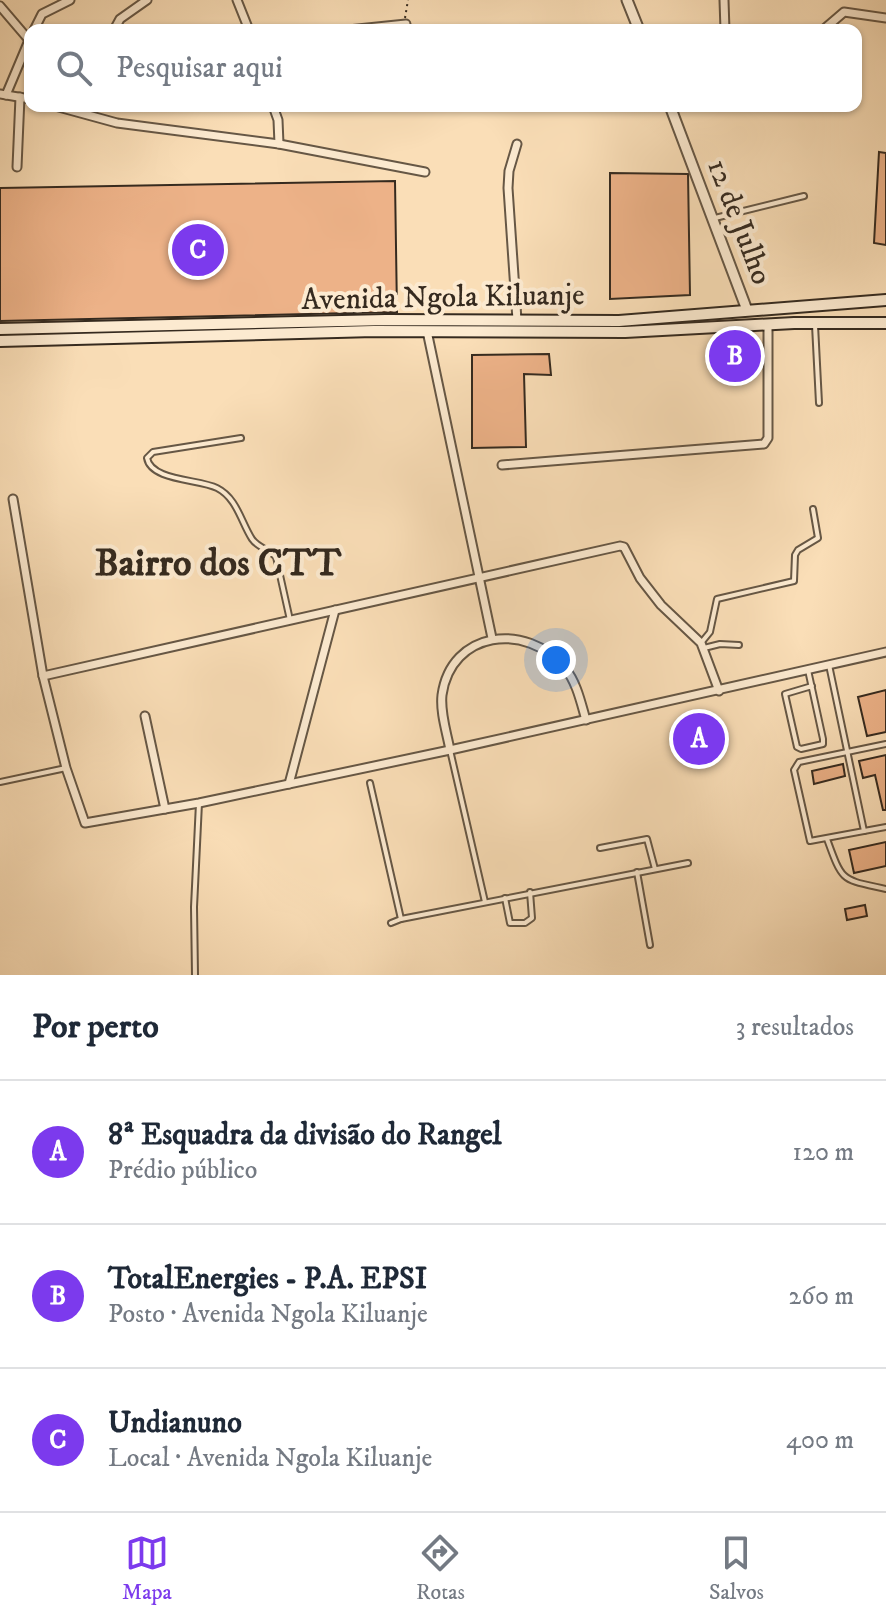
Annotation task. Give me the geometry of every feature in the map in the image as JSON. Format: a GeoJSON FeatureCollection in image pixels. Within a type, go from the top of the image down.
{"type":"FeatureCollection","features":[{"type":"Feature","properties":{"kind":"main road","name":"Avenida Ngola Kiluanje"},"geometry":{"type":"LineString","coordinates":[[0,329],[619,321],[886,300]]}},
{"type":"Feature","properties":{"kind":"main road","name":"Avenida Ngola Kiluanje"},"geometry":{"type":"LineString","coordinates":[[0,341],[427,331],[625,332],[815,323],[886,323]]}},
{"type":"Feature","properties":{"kind":"street"},"geometry":{"type":"LineString","coordinates":[[37,24],[46,0]]}},
{"type":"Feature","properties":{"kind":"street"},"geometry":{"type":"LineString","coordinates":[[42,14],[70,0]]}},
{"type":"Feature","properties":{"kind":"street"},"geometry":{"type":"LineString","coordinates":[[117,24],[147,0]]}},
{"type":"Feature","properties":{"kind":"street"},"geometry":{"type":"LineString","coordinates":[[237,0],[247,24]]}},
{"type":"Feature","properties":{"kind":"street"},"geometry":{"type":"LineString","coordinates":[[627,0],[637,24]]}},
{"type":"Feature","properties":{"kind":"street"},"geometry":{"type":"LineString","coordinates":[[724,0],[725,24]]}},
{"type":"Feature","properties":{"kind":"street"},"geometry":{"type":"LineString","coordinates":[[0,6],[24,32]]}},
{"type":"Feature","properties":{"kind":"street"},"geometry":{"type":"LineString","coordinates":[[830,24],[844,12],[886,18]]}},
{"type":"Feature","properties":{"kind":"street"},"geometry":{"type":"LineString","coordinates":[[24,51],[2,94],[24,98]]}},
{"type":"Feature","properties":{"kind":"street"},"geometry":{"type":"LineString","coordinates":[[17,167],[20,97]]}},
{"type":"Feature","properties":{"kind":"street"},"geometry":{"type":"LineString","coordinates":[[79,112],[143,128],[279,144],[425,172]]}},
{"type":"Feature","properties":{"kind":"street"},"geometry":{"type":"LineString","coordinates":[[275,112],[279,144]]}},
{"type":"Feature","properties":{"kind":"street","name":"12 de Julho"},"geometry":{"type":"LineString","coordinates":[[672,112],[747,310]]}},
{"type":"Feature","properties":{"kind":"street"},"geometry":{"type":"LineString","coordinates":[[517,144],[509,171],[508,188],[517,320]]}},
{"type":"Feature","properties":{"kind":"street"},"geometry":{"type":"LineString","coordinates":[[502,465],[764,444],[768,438],[768,325]]}},
{"type":"Feature","properties":{"kind":"street"},"geometry":{"type":"LineString","coordinates":[[427,331],[492,638]]}},
{"type":"Feature","properties":{"kind":"street"},"geometry":{"type":"LineString","coordinates":[[13,499],[43,676],[66,768],[85,823],[199,803],[450,750],[886,652]]}},
{"type":"Feature","properties":{"kind":"street"},"geometry":{"type":"LineString","coordinates":[[43,676],[479,576],[624,547],[640,578],[661,605],[703,646],[719,691]]}},
{"type":"Feature","properties":{"kind":"street"},"geometry":{"type":"LineString","coordinates":[[289,784],[335,610]]}},
{"type":"Feature","properties":{"kind":"street"},"geometry":{"type":"LineString","coordinates":[[450,750],[442,711],[444,685],[458,660],[492,638],[528,641],[553,657],[574,682],[586,720]]}},
{"type":"Feature","properties":{"kind":"street"},"geometry":{"type":"LineString","coordinates":[[145,716],[165,809]]}},
{"type":"Feature","properties":{"kind":"lane"},"geometry":{"type":"LineString","coordinates":[[712,218],[804,196]]}},
{"type":"Feature","properties":{"kind":"lane"},"geometry":{"type":"LineString","coordinates":[[815,323],[819,403]]}},
{"type":"Feature","properties":{"kind":"lane"},"geometry":{"type":"LineString","coordinates":[[241,438],[153,452],[147,458],[148,464],[158,473],[215,487],[227,496],[253,541],[276,557],[290,620]]}},
{"type":"Feature","properties":{"kind":"lane"},"geometry":{"type":"LineString","coordinates":[[703,646],[710,632],[717,599],[794,581],[795,555],[818,538],[813,509]]}},
{"type":"Feature","properties":{"kind":"lane"},"geometry":{"type":"LineString","coordinates":[[703,646],[739,645]]}},
{"type":"Feature","properties":{"kind":"lane"},"geometry":{"type":"LineString","coordinates":[[829,665],[864,832]]}},
{"type":"Feature","properties":{"kind":"lane"},"geometry":{"type":"LineString","coordinates":[[808,670],[812,686],[823,744],[801,749],[797,747],[785,694],[812,686]]}},
{"type":"Feature","properties":{"kind":"lane"},"geometry":{"type":"LineString","coordinates":[[886,744],[799,762],[795,767],[808,838],[812,842],[886,827]]}},
{"type":"Feature","properties":{"kind":"lane"},"geometry":{"type":"LineString","coordinates":[[450,750],[485,902]]}},
{"type":"Feature","properties":{"kind":"lane"},"geometry":{"type":"LineString","coordinates":[[0,782],[66,768]]}},
{"type":"Feature","properties":{"kind":"lane"},"geometry":{"type":"LineString","coordinates":[[370,783],[401,919]]}},
{"type":"Feature","properties":{"kind":"lane"},"geometry":{"type":"LineString","coordinates":[[195,975],[194,907],[199,803]]}},
{"type":"Feature","properties":{"kind":"lane"},"geometry":{"type":"LineString","coordinates":[[600,848],[647,839],[655,869]]}},
{"type":"Feature","properties":{"kind":"lane"},"geometry":{"type":"LineString","coordinates":[[827,839],[840,874],[850,881],[886,889]]}},
{"type":"Feature","properties":{"kind":"lane"},"geometry":{"type":"LineString","coordinates":[[391,923],[530,892],[688,863]]}},
{"type":"Feature","properties":{"kind":"lane"},"geometry":{"type":"LineString","coordinates":[[637,872],[650,945]]}},
{"type":"Feature","properties":{"kind":"lane"},"geometry":{"type":"LineString","coordinates":[[505,898],[510,923],[525,923],[532,918],[530,892]]}},
{"type":"Feature","properties":{"kind":"path"},"geometry":{"type":"LineString","coordinates":[[406,24],[408,0]]}},
{"type":"Feature","properties":{"kind":"building"},"geometry":{"type":"Polygon","coordinates":[[[879,152],[886,153],[886,245],[874,243],[879,152]]]}},
{"type":"Feature","properties":{"kind":"building"},"geometry":{"type":"Polygon","coordinates":[[[610,173],[688,174],[690,295],[610,299],[610,173]]]}},
{"type":"Feature","properties":{"kind":"building"},"geometry":{"type":"Polygon","coordinates":[[[395,181],[397,312],[0,321],[0,188],[395,181]]]}},
{"type":"Feature","properties":{"kind":"building"},"geometry":{"type":"Polygon","coordinates":[[[549,354],[551,375],[524,374],[526,447],[472,448],[472,355],[549,354]]]}},
{"type":"Feature","properties":{"kind":"building"},"geometry":{"type":"Polygon","coordinates":[[[886,690],[886,732],[867,736],[858,697],[886,690]]]}},
{"type":"Feature","properties":{"kind":"building"},"geometry":{"type":"Polygon","coordinates":[[[886,755],[886,810],[883,810],[875,775],[863,778],[859,761],[886,755]]]}},
{"type":"Feature","properties":{"kind":"building"},"geometry":{"type":"Polygon","coordinates":[[[843,764],[845,776],[814,784],[812,771],[843,764]]]}},
{"type":"Feature","properties":{"kind":"building"},"geometry":{"type":"Polygon","coordinates":[[[886,842],[886,866],[854,873],[849,850],[886,842]]]}},
{"type":"Feature","properties":{"kind":"building"},"geometry":{"type":"Polygon","coordinates":[[[865,905],[867,916],[847,920],[845,909],[865,905]]]}},
{"type":"Feature","properties":{"kind":"place","name":"Undianuno"},"geometry":{"type":"Point","coordinates":[198,250]}},
{"type":"Feature","properties":{"kind":"place","name":"TotalEnergies - P.A. EPSI"},"geometry":{"type":"Point","coordinates":[735,356]}},
{"type":"Feature","properties":{"kind":"place","name":"8ª Esquadra da divisão do Rangel"},"geometry":{"type":"Point","coordinates":[699,739]}},
{"type":"Feature","properties":{"kind":"district","name":"Bairro dos CTT"},"geometry":{"type":"Point","coordinates":[218,564]}}]}
